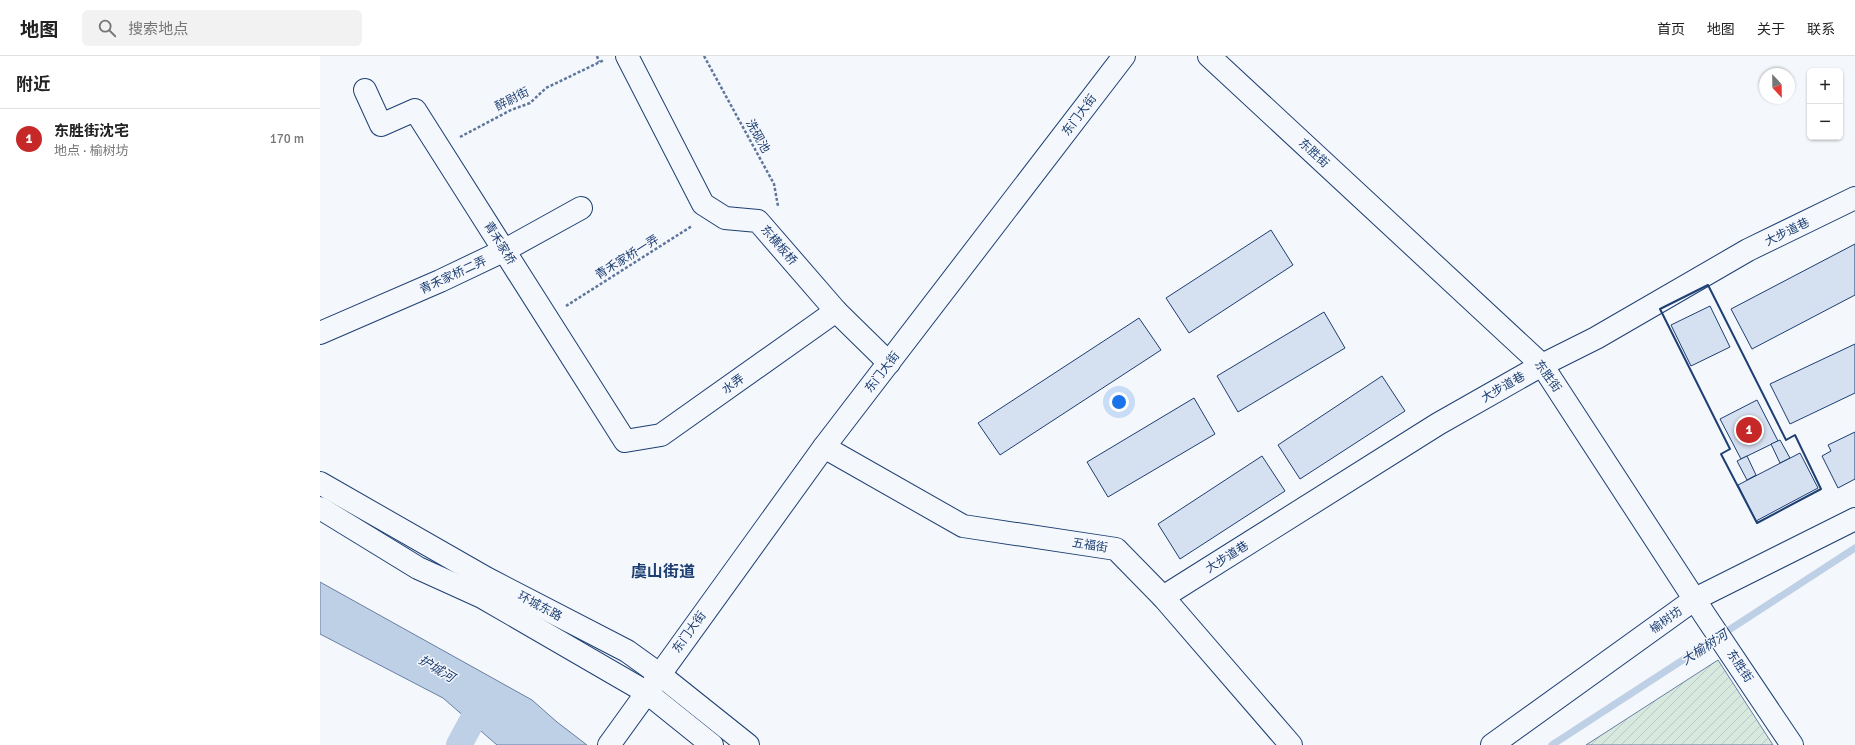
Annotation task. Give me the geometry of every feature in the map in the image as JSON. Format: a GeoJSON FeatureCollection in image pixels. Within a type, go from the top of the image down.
{"type":"FeatureCollection","features":[{"type":"Feature","properties":{"kind":"street","name":"东横板桥"},"geometry":{"type":"LineString","coordinates":[[627,56],[703,204],[725,218],[758,221],[836,311],[889,363]]}},
{"type":"Feature","properties":{"kind":"street","name":"东门大街"},"geometry":{"type":"LineString","coordinates":[[609,745],[824,447],[1124,56]]}},
{"type":"Feature","properties":{"kind":"street","name":"东胜街"},"geometry":{"type":"LineString","coordinates":[[1209,56],[1542,365],[1792,745]]}},
{"type":"Feature","properties":{"kind":"street","name":"青禾家桥"},"geometry":{"type":"LineString","coordinates":[[364,90],[381,125],[415,110],[625,441]]}},
{"type":"Feature","properties":{"kind":"street","name":"大步道巷"},"geometry":{"type":"LineString","coordinates":[[1163,597],[1438,424],[1542,365],[1596,338],[1748,250],[1855,198]]}},
{"type":"Feature","properties":{"kind":"street","name":"青禾家桥二弄"},"geometry":{"type":"LineString","coordinates":[[320,333],[440,281],[505,250],[581,208]]}},
{"type":"Feature","properties":{"kind":"street","name":"水弄"},"geometry":{"type":"LineString","coordinates":[[625,441],[661,435],[836,311]]}},
{"type":"Feature","properties":{"kind":"street","name":"五福街"},"geometry":{"type":"LineString","coordinates":[[824,447],[963,526],[1116,550],[1163,597],[1291,745]]}},
{"type":"Feature","properties":{"kind":"street","name":"环城东路"},"geometry":{"type":"LineString","coordinates":[[320,483],[486,578],[626,651],[659,674],[748,745]]}},
{"type":"Feature","properties":{"kind":"street","name":"环城东路"},"geometry":{"type":"LineString","coordinates":[[320,508],[418,568],[482,596],[646,692],[712,745]]}},
{"type":"Feature","properties":{"kind":"street","name":"榆树坊"},"geometry":{"type":"LineString","coordinates":[[1492,745],[1701,608],[1855,519]]}},
{"type":"Feature","properties":{"kind":"path"},"geometry":{"type":"LineString","coordinates":[[597,56],[599,62]]}},
{"type":"Feature","properties":{"kind":"path","name":"洗砚池"},"geometry":{"type":"LineString","coordinates":[[704,56],[774,184],[778,206],[758,221]]}},
{"type":"Feature","properties":{"kind":"path","name":"醉尉街"},"geometry":{"type":"LineString","coordinates":[[440,148],[511,110],[530,103],[546,88],[606,59]]}},
{"type":"Feature","properties":{"kind":"path","name":"青禾家桥一弄"},"geometry":{"type":"LineString","coordinates":[[547,318],[715,212]]}},
{"type":"Feature","properties":{"kind":"shaded area"},"geometry":{"type":"Polygon","coordinates":[[[1718,660],[1773,745],[1586,745],[1718,660]]]}},
{"type":"Feature","properties":{"kind":"water","name":"护城河"},"geometry":{"type":"Polygon","coordinates":[[[320,582],[532,700],[587,745],[497,745],[443,698],[320,634],[320,582]]]}},
{"type":"Feature","properties":{"kind":"building"},"geometry":{"type":"Polygon","coordinates":[[[1271,230],[1293,265],[1189,333],[1166,298],[1271,230]]]}},
{"type":"Feature","properties":{"kind":"building"},"geometry":{"type":"Polygon","coordinates":[[[1855,244],[1855,295],[1752,349],[1731,309],[1855,244]]]}},
{"type":"Feature","properties":{"kind":"building"},"geometry":{"type":"Polygon","coordinates":[[[1710,306],[1730,347],[1691,366],[1671,325],[1710,306]]]}},
{"type":"Feature","properties":{"kind":"building"},"geometry":{"type":"Polygon","coordinates":[[[1324,312],[1345,348],[1238,412],[1217,376],[1324,312]]]}},
{"type":"Feature","properties":{"kind":"building"},"geometry":{"type":"Polygon","coordinates":[[[1139,318],[1161,350],[1000,455],[978,423],[1139,318]]]}},
{"type":"Feature","properties":{"kind":"building"},"geometry":{"type":"Polygon","coordinates":[[[1855,344],[1855,393],[1790,424],[1770,384],[1855,344]]]}},
{"type":"Feature","properties":{"kind":"building"},"geometry":{"type":"Polygon","coordinates":[[[1382,376],[1405,411],[1300,479],[1278,445],[1382,376]]]}},
{"type":"Feature","properties":{"kind":"building"},"geometry":{"type":"Polygon","coordinates":[[[1194,398],[1215,434],[1108,497],[1087,462],[1194,398]]]}},
{"type":"Feature","properties":{"kind":"building"},"geometry":{"type":"Polygon","coordinates":[[[1757,400],[1778,441],[1741,459],[1720,419],[1757,400]]]}},
{"type":"Feature","properties":{"kind":"building"},"geometry":{"type":"Polygon","coordinates":[[[1855,432],[1855,479],[1838,488],[1822,456],[1831,451],[1828,445],[1855,432]]]}},
{"type":"Feature","properties":{"kind":"building"},"geometry":{"type":"Polygon","coordinates":[[[1780,440],[1790,458],[1780,463],[1771,444],[1780,440]]]}},
{"type":"Feature","properties":{"kind":"building"},"geometry":{"type":"Polygon","coordinates":[[[1800,453],[1818,488],[1756,521],[1738,485],[1800,453]]]}},
{"type":"Feature","properties":{"kind":"building"},"geometry":{"type":"Polygon","coordinates":[[[1262,456],[1285,491],[1180,559],[1158,524],[1262,456]]]}},
{"type":"Feature","properties":{"kind":"building"},"geometry":{"type":"Polygon","coordinates":[[[1747,456],[1756,475],[1747,480],[1737,461],[1747,456]]]}},
{"type":"Feature","properties":{"kind":"waterway","name":"大榆树河"},"geometry":{"type":"LineString","coordinates":[[1552,745],[1855,548]]}},
{"type":"Feature","properties":{"kind":"waterway"},"geometry":{"type":"LineString","coordinates":[[459,745],[485,697]]}},
{"type":"Feature","properties":{"kind":"wall"},"geometry":{"type":"LineString","coordinates":[[1708,285],[1786,440],[1795,435],[1821,489],[1757,523],[1721,454],[1730,449],[1660,309],[1708,285]]}},
{"type":"Feature","properties":{"kind":"place","name":"东胜街沈宅"},"geometry":{"type":"Point","coordinates":[1749,430]}},
{"type":"Feature","properties":{"kind":"district","name":"虞山街道"},"geometry":{"type":"Point","coordinates":[663,571]}}]}
